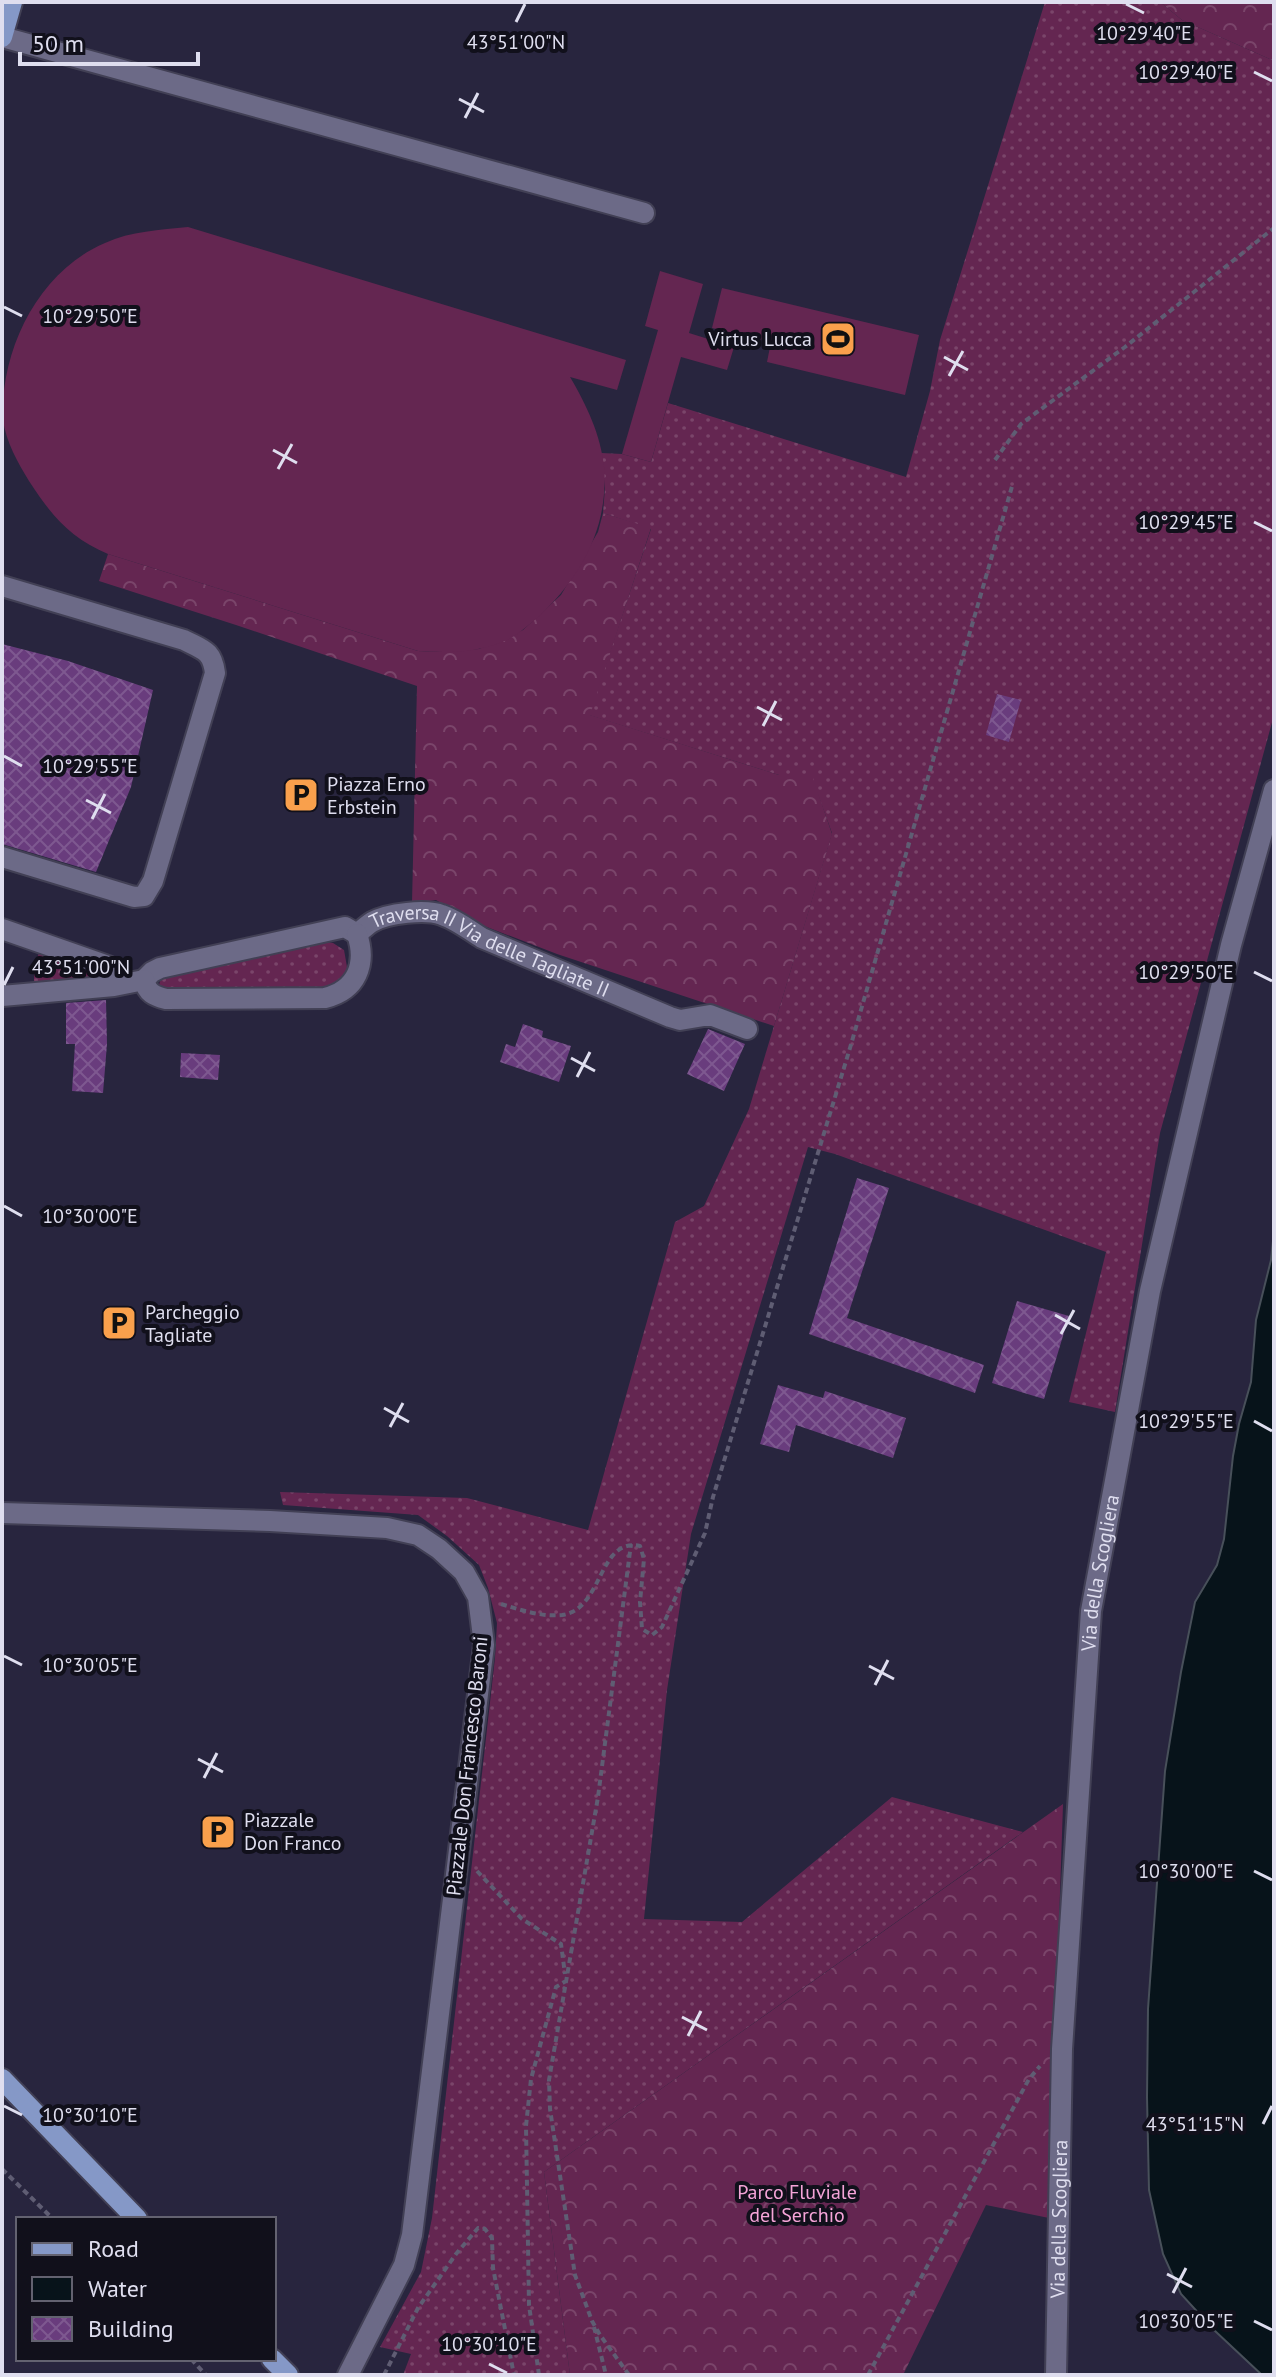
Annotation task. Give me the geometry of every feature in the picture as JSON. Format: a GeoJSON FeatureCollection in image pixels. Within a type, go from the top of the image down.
{"type":"FeatureCollection","features":[{"type":"Feature","properties":{"kind":"main road"},"geometry":{"type":"LineString","coordinates":[[2,37],[12,2]]}},
{"type":"Feature","properties":{"kind":"main road"},"geometry":{"type":"LineString","coordinates":[[2,2079],[135,2217]]}},
{"type":"Feature","properties":{"kind":"street"},"geometry":{"type":"LineString","coordinates":[[2,37],[644,213]]}},
{"type":"Feature","properties":{"kind":"street"},"geometry":{"type":"LineString","coordinates":[[2,586],[184,640],[209,653],[214,660],[215,673],[153,881],[144,896],[134,897],[2,857]]}},
{"type":"Feature","properties":{"kind":"street","name":"Via della Scogliera"},"geometry":{"type":"LineString","coordinates":[[1056,2375],[1062,2049],[1091,1611],[1150,1291],[1231,945],[1274,790]]}},
{"type":"Feature","properties":{"kind":"street","name":"Traversa II Via delle Tagliate II"},"geometry":{"type":"LineString","coordinates":[[2,996],[136,982],[160,968],[345,927],[357,934],[384,917],[439,913],[482,938],[670,1017],[680,1020],[710,1015],[747,1029]]}},
{"type":"Feature","properties":{"kind":"street"},"geometry":{"type":"LineString","coordinates":[[2,929],[108,966],[153,996],[166,999],[325,998],[338,994],[351,985],[359,969],[362,949],[357,934]]}},
{"type":"Feature","properties":{"kind":"street","name":"Piazzale Don Francesco Baroni"},"geometry":{"type":"LineString","coordinates":[[2,1513],[270,1521],[387,1528],[418,1535],[439,1549],[464,1572],[478,1597],[484,1645],[412,2235],[404,2265],[348,2375]]}},
{"type":"Feature","properties":{"kind":"path"},"geometry":{"type":"LineString","coordinates":[[995,460],[1021,424],[1125,347],[1274,228]]}},
{"type":"Feature","properties":{"kind":"path"},"geometry":{"type":"LineString","coordinates":[[478,1597],[535,1614],[564,1615],[583,1605],[608,1561],[621,1548],[631,1544],[640,1546],[644,1559],[640,1602],[642,1629],[652,1635],[662,1627],[705,1533],[850,1048],[1013,483]]}},
{"type":"Feature","properties":{"kind":"path"},"geometry":{"type":"LineString","coordinates":[[606,2375],[592,2321],[575,2275],[550,2109],[549,2080],[598,1797],[631,1544]]}},
{"type":"Feature","properties":{"kind":"path"},"geometry":{"type":"LineString","coordinates":[[459,1852],[522,1919],[561,1944],[566,1981]]}},
{"type":"Feature","properties":{"kind":"path"},"geometry":{"type":"LineString","coordinates":[[539,2375],[529,2305],[526,2126],[531,2079],[556,1987],[566,1981]]}},
{"type":"Feature","properties":{"kind":"path"},"geometry":{"type":"LineString","coordinates":[[868,2375],[1029,2079],[1045,2060],[1062,2049]]}},
{"type":"Feature","properties":{"kind":"path"},"geometry":{"type":"LineString","coordinates":[[2,2169],[51,2217]]}},
{"type":"Feature","properties":{"kind":"path"},"geometry":{"type":"LineString","coordinates":[[384,2375],[418,2308],[478,2228],[485,2229],[492,2238],[493,2268],[514,2375]]}},
{"type":"Feature","properties":{"kind":"path"},"geometry":{"type":"LineString","coordinates":[[592,2321],[629,2375]]}},
{"type":"Feature","properties":{"kind":"green space"},"geometry":{"type":"Polygon","coordinates":[[[1045,2],[1160,2],[1182,20],[1274,61],[1274,715],[1160,1133],[1115,1412],[1069,1402],[1106,1252],[808,1147],[691,1534],[667,1690],[644,1919],[742,1922],[892,1797],[1023,1832],[544,2172],[570,2375],[403,2375],[411,2354],[380,2347],[421,2272],[432,2218],[497,1623],[479,1565],[418,1515],[283,1505],[280,1492],[467,1498],[588,1530],[675,1222],[704,1206],[749,1109],[832,833],[811,775],[779,775],[589,715],[651,529],[603,513],[605,488],[601,453],[622,454],[651,462],[668,403],[906,477],[930,391],[940,340],[1045,2]]]}},
{"type":"Feature","properties":{"kind":"green space"},"geometry":{"type":"Polygon","coordinates":[[[1160,2],[1274,2],[1274,61],[1182,20],[1160,2]]]}},
{"type":"Feature","properties":{"kind":"green space"},"geometry":{"type":"Polygon","coordinates":[[[188,227],[626,360],[617,390],[570,377],[600,443],[604,467],[602,510],[597,531],[579,568],[553,602],[521,632],[482,648],[418,651],[108,554],[83,541],[54,515],[17,460],[3,420],[8,366],[28,315],[61,272],[105,243],[125,236],[188,227]]]}},
{"type":"Feature","properties":{"kind":"green space","name":"Virtus Lucca"},"geometry":{"type":"Polygon","coordinates":[[[660,271],[703,284],[689,333],[734,347],[727,370],[681,357],[651,462],[622,454],[658,330],[645,326],[660,271]]]}},
{"type":"Feature","properties":{"kind":"green space","name":"Virtus Lucca"},"geometry":{"type":"Polygon","coordinates":[[[722,288],[919,335],[905,395],[767,362],[771,342],[712,328],[722,288]]]}},
{"type":"Feature","properties":{"kind":"green space"},"geometry":{"type":"Polygon","coordinates":[[[603,513],[651,528],[590,715],[779,775],[812,775],[832,834],[774,1026],[557,954],[474,922],[436,900],[412,904],[417,686],[99,581],[108,554],[418,651],[479,649],[523,630],[561,595],[598,532],[603,513]]]}},
{"type":"Feature","properties":{"kind":"green space"},"geometry":{"type":"Polygon","coordinates":[[[323,941],[344,950],[347,967],[345,980],[335,987],[168,993],[159,985],[162,975],[323,941]]]}},
{"type":"Feature","properties":{"kind":"green space"},"geometry":{"type":"Polygon","coordinates":[[[39,952],[102,975],[105,981],[34,988],[39,952]]]}},
{"type":"Feature","properties":{"kind":"green space","name":"Parco Fluviale del Serchio"},"geometry":{"type":"Polygon","coordinates":[[[1063,1804],[1049,2218],[986,2205],[903,2375],[570,2375],[544,2172],[1063,1804]]]}},
{"type":"Feature","properties":{"kind":"water"},"geometry":{"type":"Polygon","coordinates":[[[1274,1231],[1274,2375],[1262,2375],[1181,2294],[1163,2254],[1149,2190],[1147,2097],[1148,2009],[1165,1771],[1195,1602],[1217,1565],[1224,1539],[1233,1456],[1251,1382],[1256,1320],[1271,1260],[1274,1231]]]}},
{"type":"Feature","properties":{"kind":"building"},"geometry":{"type":"Polygon","coordinates":[[[2,644],[68,661],[153,690],[131,787],[96,872],[2,844],[2,644]]]}},
{"type":"Feature","properties":{"kind":"building"},"geometry":{"type":"Polygon","coordinates":[[[997,694],[1021,700],[1009,742],[986,735],[997,694]]]}},
{"type":"Feature","properties":{"kind":"building"},"geometry":{"type":"Polygon","coordinates":[[[106,1000],[107,1044],[103,1093],[72,1091],[75,1044],[66,1044],[66,1003],[106,1000]]]}},
{"type":"Feature","properties":{"kind":"building"},"geometry":{"type":"Polygon","coordinates":[[[523,1024],[543,1031],[542,1037],[571,1046],[559,1082],[500,1062],[506,1044],[515,1047],[523,1024]]]}},
{"type":"Feature","properties":{"kind":"building"},"geometry":{"type":"Polygon","coordinates":[[[708,1029],[745,1044],[724,1091],[687,1074],[708,1029]]]}},
{"type":"Feature","properties":{"kind":"building"},"geometry":{"type":"Polygon","coordinates":[[[181,1053],[220,1055],[218,1080],[180,1077],[181,1053]]]}},
{"type":"Feature","properties":{"kind":"building"},"geometry":{"type":"Polygon","coordinates":[[[857,1178],[889,1188],[847,1318],[984,1365],[975,1393],[809,1334],[857,1178]]]}},
{"type":"Feature","properties":{"kind":"building"},"geometry":{"type":"Polygon","coordinates":[[[1017,1301],[1069,1316],[1044,1399],[992,1383],[1017,1301]]]}},
{"type":"Feature","properties":{"kind":"building"},"geometry":{"type":"Polygon","coordinates":[[[778,1385],[823,1398],[825,1391],[906,1418],[893,1458],[796,1425],[789,1452],[760,1444],[778,1385]]]}},
{"type":"Feature","properties":{"kind":"place","name":"Virtus Lucca"},"geometry":{"type":"Point","coordinates":[838,339]}},
{"type":"Feature","properties":{"kind":"place","name":"Piazza Erno Erbstein"},"geometry":{"type":"Point","coordinates":[301,795]}},
{"type":"Feature","properties":{"kind":"place","name":"Parcheggio Tagliate"},"geometry":{"type":"Point","coordinates":[119,1323]}},
{"type":"Feature","properties":{"kind":"place","name":"Piazzale Don Franco"},"geometry":{"type":"Point","coordinates":[218,1832]}}]}
